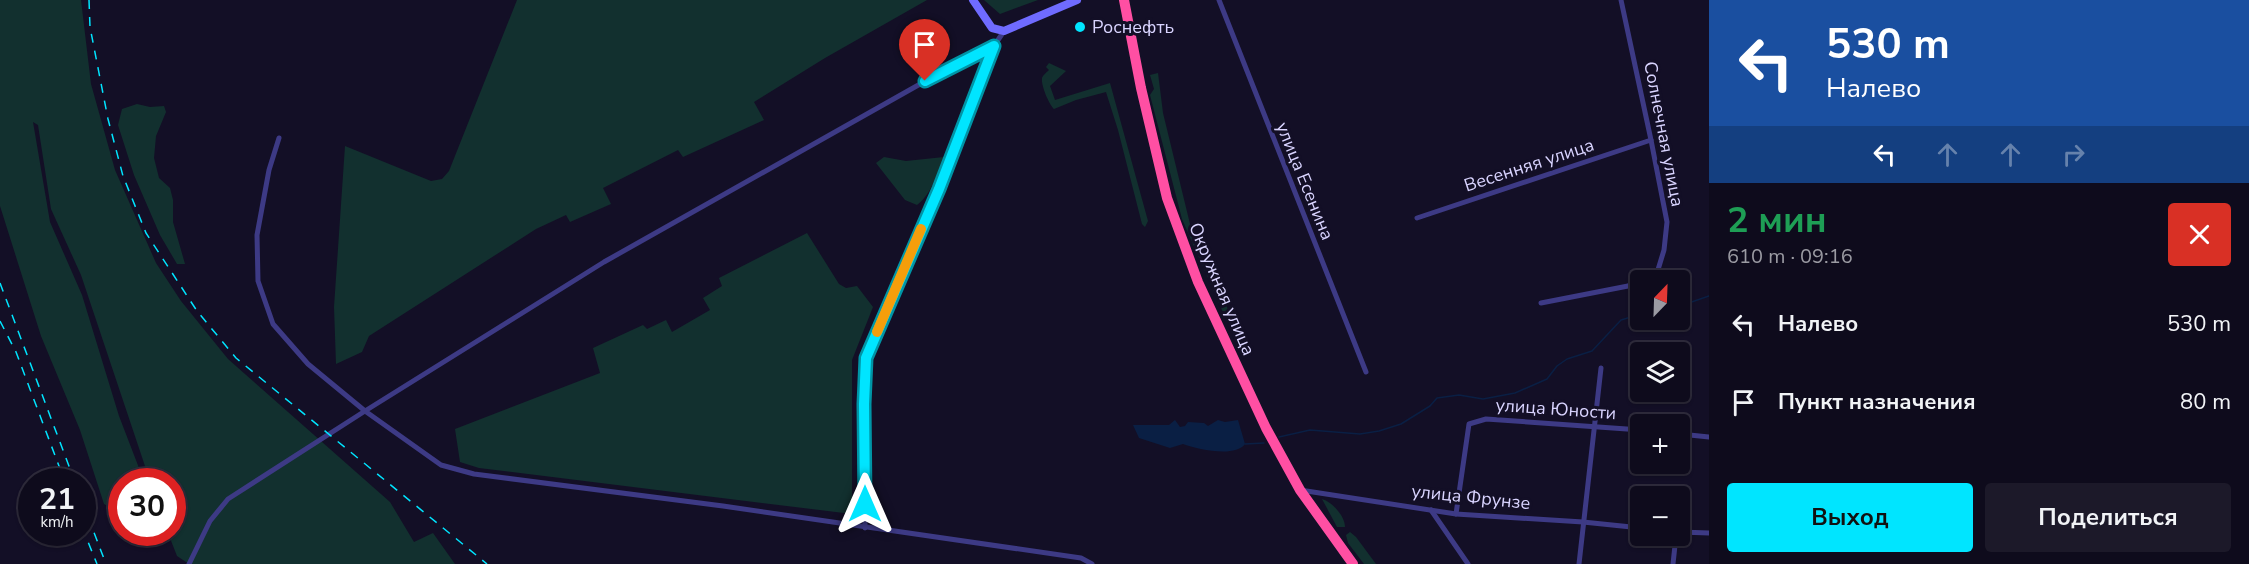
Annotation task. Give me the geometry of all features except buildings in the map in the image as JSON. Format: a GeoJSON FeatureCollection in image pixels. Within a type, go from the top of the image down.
{"type":"FeatureCollection","features":[{"type":"Feature","properties":{"kind":"highway","name":"Окружная улица"},"geometry":{"type":"LineString","coordinates":[[1124,0],[1141,88],[1165,187],[1184,247],[1209,308],[1266,428],[1300,490],[1353,564]]}},
{"type":"Feature","properties":{"kind":"street"},"geometry":{"type":"LineString","coordinates":[[974,0],[992,28],[1004,31]]}},
{"type":"Feature","properties":{"kind":"street"},"geometry":{"type":"LineString","coordinates":[[865,528],[866,358],[939,189],[994,46],[1004,31],[1077,0]]}},
{"type":"Feature","properties":{"kind":"street","name":"улица Есенина"},"geometry":{"type":"LineString","coordinates":[[1219,0],[1281,162],[1366,372]]}},
{"type":"Feature","properties":{"kind":"street","name":"Солнечная улица"},"geometry":{"type":"LineString","coordinates":[[1541,303],[1628,286],[1657,273],[1664,250],[1667,222],[1621,0]]}},
{"type":"Feature","properties":{"kind":"street"},"geometry":{"type":"LineString","coordinates":[[189,564],[210,521],[228,499],[604,262],[945,70],[994,46]]}},
{"type":"Feature","properties":{"kind":"street"},"geometry":{"type":"LineString","coordinates":[[279,138],[269,170],[257,235],[258,281],[273,324],[308,364],[365,411],[441,465],[474,474],[723,506],[1081,558],[1092,564]]}},
{"type":"Feature","properties":{"kind":"street","name":"Весенняя улица"},"geometry":{"type":"LineString","coordinates":[[1417,218],[1651,140]]}},
{"type":"Feature","properties":{"kind":"street"},"geometry":{"type":"LineString","coordinates":[[1579,564],[1601,368]]}},
{"type":"Feature","properties":{"kind":"street","name":"улица Юности"},"geometry":{"type":"LineString","coordinates":[[1456,513],[1469,424],[1486,419],[1630,429]]}},
{"type":"Feature","properties":{"kind":"street"},"geometry":{"type":"LineString","coordinates":[[1690,435],[1709,437]]}},
{"type":"Feature","properties":{"kind":"street","name":"улица Фрунзе"},"geometry":{"type":"LineString","coordinates":[[1300,490],[1456,513],[1630,527]]}},
{"type":"Feature","properties":{"kind":"street"},"geometry":{"type":"LineString","coordinates":[[1431,510],[1468,564]]}},
{"type":"Feature","properties":{"kind":"street"},"geometry":{"type":"LineString","coordinates":[[1690,532],[1709,533]]}},
{"type":"Feature","properties":{"kind":"street"},"geometry":{"type":"LineString","coordinates":[[1673,564],[1675,546]]}},
{"type":"Feature","properties":{"kind":"green space"},"geometry":{"type":"Polygon","coordinates":[[[0,0],[81,0],[91,84],[115,170],[156,263],[181,301],[228,359],[390,502],[414,542],[433,533],[455,564],[189,564],[177,556],[173,546],[186,546],[186,468],[146,468],[81,275],[51,209],[38,125],[33,122],[50,222],[82,295],[119,416],[139,468],[108,468],[108,506],[104,504],[96,479],[96,468],[92,468],[80,430],[41,336],[0,206],[0,0]]]}},
{"type":"Feature","properties":{"kind":"green space"},"geometry":{"type":"Polygon","coordinates":[[[517,0],[927,0],[825,58],[754,102],[764,120],[683,157],[678,150],[603,188],[611,204],[570,222],[566,215],[536,229],[369,336],[362,352],[336,364],[334,307],[345,146],[431,181],[442,179],[449,171],[517,0]]]}},
{"type":"Feature","properties":{"kind":"green space"},"geometry":{"type":"Polygon","coordinates":[[[984,0],[1038,0],[1000,14],[984,0]]]}},
{"type":"Feature","properties":{"kind":"green space"},"geometry":{"type":"Polygon","coordinates":[[[1049,63],[1066,71],[1050,86],[1055,100],[1110,83],[1148,221],[1145,227],[1142,224],[1106,92],[1054,109],[1046,95],[1042,81],[1049,70],[1046,67],[1049,63]]]}},
{"type":"Feature","properties":{"kind":"green space"},"geometry":{"type":"Polygon","coordinates":[[[1158,73],[1163,113],[1190,224],[1231,316],[1225,317],[1182,219],[1150,95],[1154,89],[1150,75],[1158,73]]]}},
{"type":"Feature","properties":{"kind":"green space"},"geometry":{"type":"Polygon","coordinates":[[[137,104],[150,107],[164,106],[166,112],[156,136],[154,158],[159,178],[170,188],[173,200],[173,222],[185,264],[177,264],[160,235],[134,175],[118,125],[122,109],[137,104]]]}},
{"type":"Feature","properties":{"kind":"green space"},"geometry":{"type":"Polygon","coordinates":[[[884,157],[906,161],[944,157],[930,189],[917,205],[905,200],[876,163],[884,157]]]}},
{"type":"Feature","properties":{"kind":"green space"},"geometry":{"type":"Polygon","coordinates":[[[807,233],[839,284],[846,288],[857,286],[873,307],[852,360],[852,514],[479,468],[460,462],[455,429],[600,373],[593,348],[643,325],[647,329],[666,320],[672,332],[710,310],[703,298],[722,286],[719,278],[807,233]]]}},
{"type":"Feature","properties":{"kind":"green space"},"geometry":{"type":"Polygon","coordinates":[[[1322,499],[1337,510],[1343,518],[1345,527],[1337,527],[1322,499]]]}},
{"type":"Feature","properties":{"kind":"green space"},"geometry":{"type":"Polygon","coordinates":[[[1350,532],[1376,564],[1364,564],[1348,543],[1346,535],[1350,532]]]}},
{"type":"Feature","properties":{"kind":"water"},"geometry":{"type":"Polygon","coordinates":[[[1175,420],[1180,427],[1185,426],[1188,422],[1204,423],[1208,426],[1218,420],[1225,422],[1238,420],[1245,444],[1233,451],[1206,450],[1183,444],[1170,448],[1139,438],[1133,425],[1169,425],[1175,420]]]}},
{"type":"Feature","properties":{"kind":"waterway"},"geometry":{"type":"LineString","coordinates":[[1690,303],[1709,296]]}},
{"type":"Feature","properties":{"kind":"waterway"},"geometry":{"type":"LineString","coordinates":[[1279,437],[1310,430],[1360,434],[1379,431],[1401,424],[1430,406],[1437,398],[1459,395],[1483,399],[1515,393],[1547,379],[1557,366],[1567,359],[1592,351],[1621,320],[1630,317]]}},
{"type":"Feature","properties":{"kind":"waterway"},"geometry":{"type":"LineString","coordinates":[[1245,444],[1264,443]]}},
{"type":"Feature","properties":{"kind":"railway"},"geometry":{"type":"LineString","coordinates":[[89,0],[90,27],[108,119],[123,176],[146,233],[197,311],[236,358],[487,564]]}},
{"type":"Feature","properties":{"kind":"railway"},"geometry":{"type":"LineString","coordinates":[[0,283],[70,468]]}},
{"type":"Feature","properties":{"kind":"railway"},"geometry":{"type":"LineString","coordinates":[[0,321],[16,352],[60,468]]}},
{"type":"Feature","properties":{"kind":"railway"},"geometry":{"type":"LineString","coordinates":[[96,538],[106,564]]}},
{"type":"Feature","properties":{"kind":"railway"},"geometry":{"type":"LineString","coordinates":[[90,546],[97,564]]}},
{"type":"Feature","properties":{"kind":"slow traffic"},"geometry":{"type":"LineString","coordinates":[[877,332],[921,229]]}},
{"type":"Feature","properties":{"kind":"place","name":"Роснефть"},"geometry":{"type":"Point","coordinates":[1080,27]}},
{"type":"Feature","properties":{"kind":"route"},"geometry":{"type":"LineString","coordinates":[[865,504],[866,358],[899,277],[939,189],[994,46],[925,81]]}}]}
